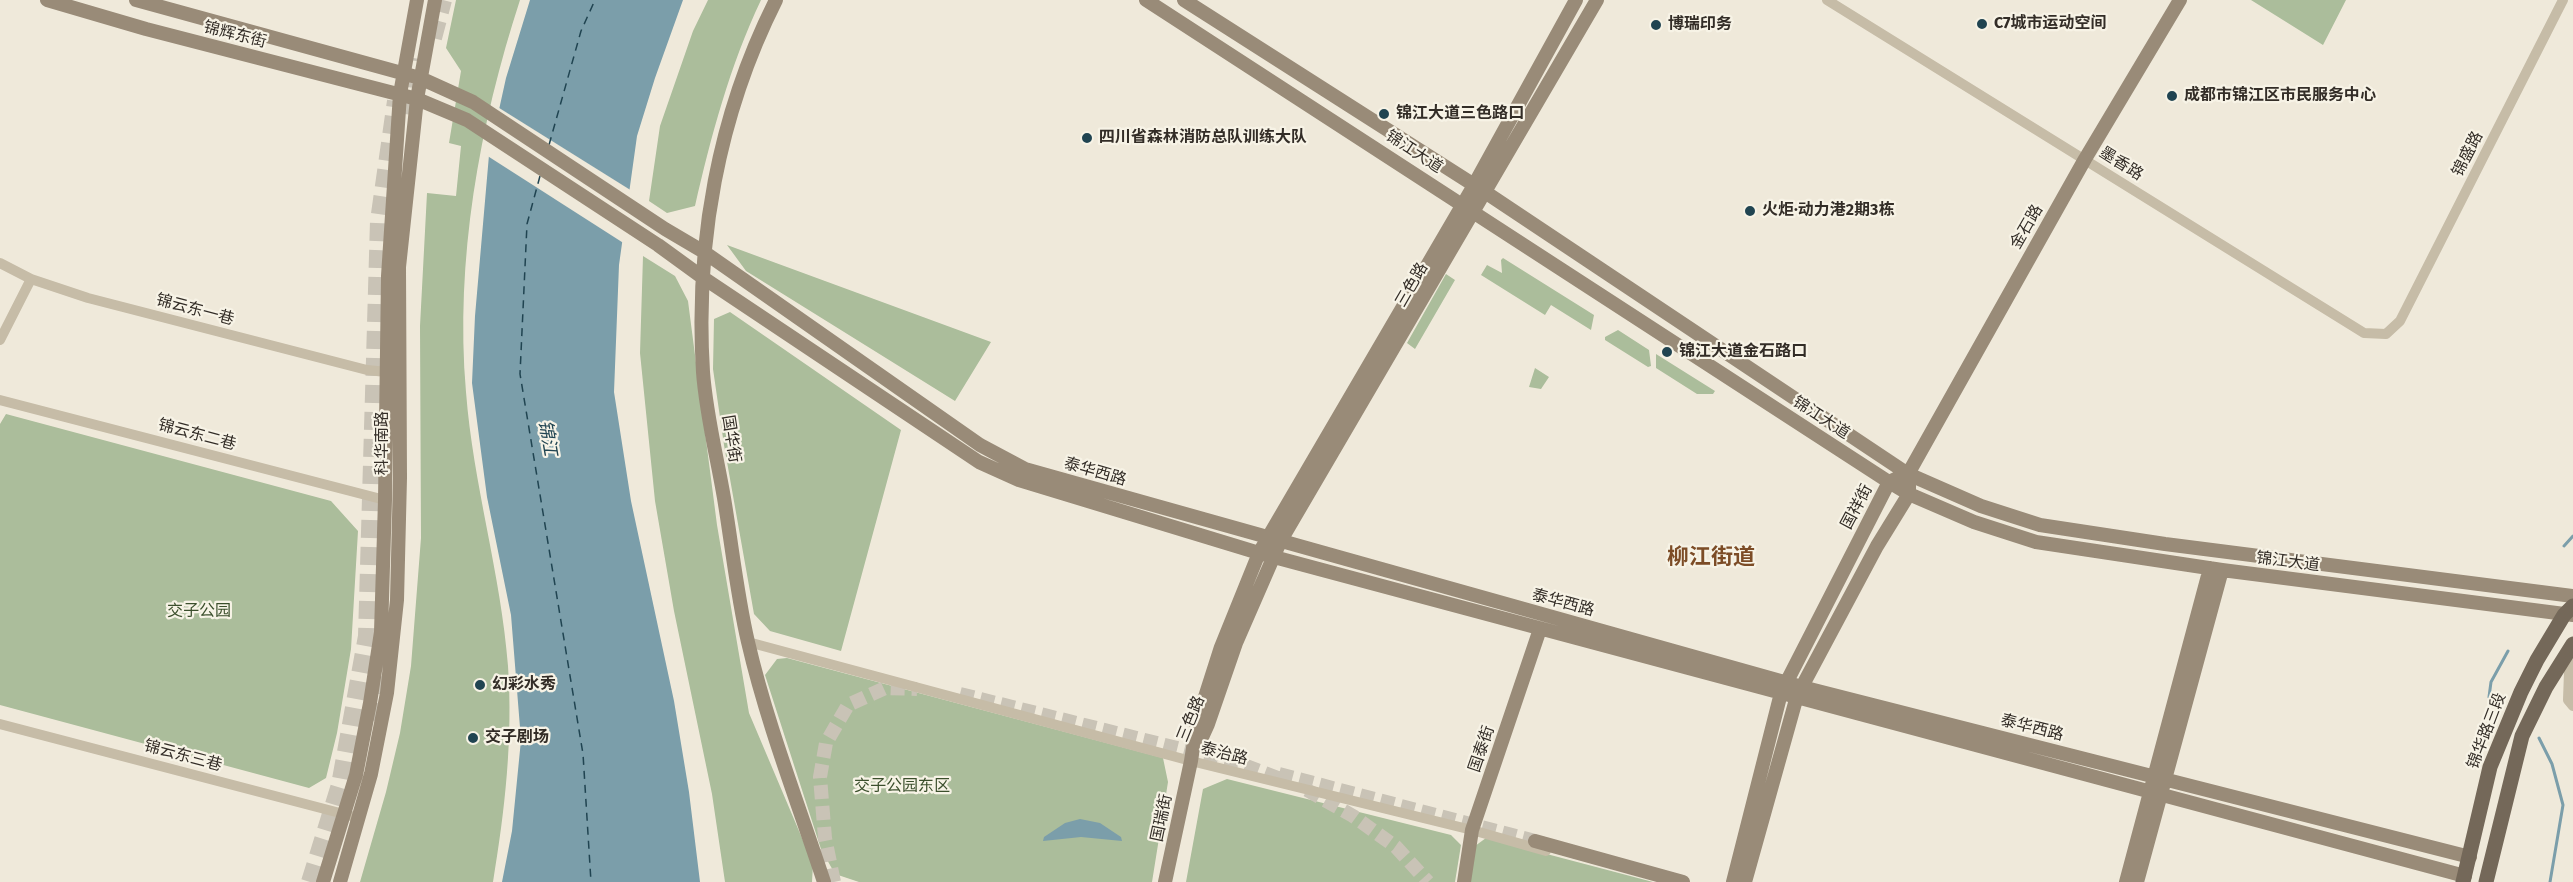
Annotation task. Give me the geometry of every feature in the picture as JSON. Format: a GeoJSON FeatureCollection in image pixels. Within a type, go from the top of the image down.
{"type":"FeatureCollection","features":[{"type":"Feature","properties":{"kind":"main road","name":"锦华路三段"},"geometry":{"type":"LineString","coordinates":[[2464,879],[2490,767],[2521,692],[2570,612]]}},
{"type":"Feature","properties":{"kind":"main road","name":"锦华路三段"},"geometry":{"type":"LineString","coordinates":[[2486,882],[2511,772],[2522,736],[2546,687],[2573,644]]}},
{"type":"Feature","properties":{"kind":"main road"},"geometry":{"type":"LineString","coordinates":[[2490,767],[2511,772]]}},
{"type":"Feature","properties":{"kind":"street","name":"锦辉东街"},"geometry":{"type":"LineString","coordinates":[[47,0],[146,29],[417,99],[467,120],[658,245]]}},
{"type":"Feature","properties":{"kind":"street","name":"锦辉东街"},"geometry":{"type":"LineString","coordinates":[[136,0],[420,78],[473,102]]}},
{"type":"Feature","properties":{"kind":"street","name":"科华南路"},"geometry":{"type":"LineString","coordinates":[[323,882],[356,775],[381,632],[388,276],[400,94],[417,0]]}},
{"type":"Feature","properties":{"kind":"street","name":"科华南路"},"geometry":{"type":"LineString","coordinates":[[340,882],[371,774],[384,713],[397,600],[400,478],[399,267],[417,99],[435,0]]}},
{"type":"Feature","properties":{"kind":"street","name":"国华街"},"geometry":{"type":"LineString","coordinates":[[776,0],[751,57],[720,151],[710,203],[702,277],[703,374],[748,642],[770,718],[824,882]]}},
{"type":"Feature","properties":{"kind":"street","name":"锦江大道"},"geometry":{"type":"LineString","coordinates":[[1146,0],[1889,482],[1909,494],[1974,522],[2036,542],[2216,569],[2570,612]]}},
{"type":"Feature","properties":{"kind":"street","name":"锦江大道"},"geometry":{"type":"LineString","coordinates":[[1184,0],[1479,189],[1908,474],[1981,506],[2040,525],[2165,544],[2573,596]]}},
{"type":"Feature","properties":{"kind":"street","name":"三色路"},"geometry":{"type":"LineString","coordinates":[[1479,189],[1576,0]]}},
{"type":"Feature","properties":{"kind":"street","name":"三色路"},"geometry":{"type":"LineString","coordinates":[[1191,761],[1208,724],[1266,555],[1274,540],[1479,189],[1597,0]]}},
{"type":"Feature","properties":{"kind":"street","name":"墨香路"},"geometry":{"type":"LineString","coordinates":[[1827,0],[2364,333],[2386,334],[2400,321]]}},
{"type":"Feature","properties":{"kind":"street","name":"金石路"},"geometry":{"type":"LineString","coordinates":[[1908,474],[2085,159],[2180,0]]}},
{"type":"Feature","properties":{"kind":"street","name":"锦盛路"},"geometry":{"type":"LineString","coordinates":[[2400,321],[2563,0]]}},
{"type":"Feature","properties":{"kind":"street","name":"泰华西路"},"geometry":{"type":"LineString","coordinates":[[473,102],[664,229],[704,252],[980,445],[1026,469],[1784,687],[2464,879]]}},
{"type":"Feature","properties":{"kind":"street","name":"泰华西路"},"geometry":{"type":"LineString","coordinates":[[658,245],[702,277],[979,462],[1019,480],[1266,555],[1540,629],[1784,687]]}},
{"type":"Feature","properties":{"kind":"street","name":"锦云东一巷"},"geometry":{"type":"LineString","coordinates":[[0,263],[31,279],[99,300],[367,370],[387,372]]}},
{"type":"Feature","properties":{"kind":"street"},"geometry":{"type":"LineString","coordinates":[[0,340],[31,279]]}},
{"type":"Feature","properties":{"kind":"street","name":"锦云东二巷"},"geometry":{"type":"LineString","coordinates":[[0,400],[385,500]]}},
{"type":"Feature","properties":{"kind":"street","name":"国祥街"},"geometry":{"type":"LineString","coordinates":[[1733,882],[1784,687],[1889,482],[1908,474]]}},
{"type":"Feature","properties":{"kind":"street"},"geometry":{"type":"LineString","coordinates":[[1745,882],[1799,691],[1877,546],[1909,494],[1908,474]]}},
{"type":"Feature","properties":{"kind":"street"},"geometry":{"type":"LineString","coordinates":[[2126,882],[2156,792],[2216,569]]}},
{"type":"Feature","properties":{"kind":"street","name":"国泰街"},"geometry":{"type":"LineString","coordinates":[[1464,882],[1472,830],[1540,629]]}},
{"type":"Feature","properties":{"kind":"street","name":"泰治路"},"geometry":{"type":"LineString","coordinates":[[748,642],[1191,761],[1472,830],[1659,882]]}},
{"type":"Feature","properties":{"kind":"street"},"geometry":{"type":"LineString","coordinates":[[2573,661],[2569,672],[2568,700],[2573,706]]}},
{"type":"Feature","properties":{"kind":"street","name":"泰华西路"},"geometry":{"type":"LineString","coordinates":[[1799,691],[2160,778],[2469,857]]}},
{"type":"Feature","properties":{"kind":"street","name":"锦云东三巷"},"geometry":{"type":"LineString","coordinates":[[0,724],[359,819]]}},
{"type":"Feature","properties":{"kind":"street","name":"国瑞街"},"geometry":{"type":"LineString","coordinates":[[1165,882],[1191,761]]}},
{"type":"Feature","properties":{"kind":"street"},"geometry":{"type":"LineString","coordinates":[[2137,882],[2156,792]]}},
{"type":"Feature","properties":{"kind":"street"},"geometry":{"type":"LineString","coordinates":[[1535,841],[1683,882]]}},
{"type":"Feature","properties":{"kind":"green space"},"geometry":{"type":"Polygon","coordinates":[[[456,0],[520,0],[505,48],[482,145],[467,243],[463,342],[470,426],[499,597],[508,666],[509,747],[504,801],[493,882],[360,882],[400,733],[411,666],[421,538],[420,326],[427,193],[456,196],[461,146],[449,143],[461,71],[446,48],[456,0]]]}},
{"type":"Feature","properties":{"kind":"green space"},"geometry":{"type":"Polygon","coordinates":[[[708,0],[761,0],[722,101],[695,206],[667,213],[649,201],[660,126],[693,31],[708,0]]]}},
{"type":"Feature","properties":{"kind":"green space"},"geometry":{"type":"Polygon","coordinates":[[[2251,0],[2346,0],[2323,45],[2251,0]]]}},
{"type":"Feature","properties":{"kind":"green space"},"geometry":{"type":"Polygon","coordinates":[[[727,245],[991,342],[955,401],[746,271],[727,245]]]}},
{"type":"Feature","properties":{"kind":"green space"},"geometry":{"type":"Polygon","coordinates":[[[643,256],[675,276],[688,301],[717,525],[749,713],[813,864],[812,882],[725,882],[712,794],[674,611],[655,501],[640,353],[643,256]]]}},
{"type":"Feature","properties":{"kind":"green space"},"geometry":{"type":"Polygon","coordinates":[[[1503,258],[1594,315],[1591,330],[1551,305],[1545,315],[1481,275],[1487,265],[1502,273],[1501,260],[1503,258]]]}},
{"type":"Feature","properties":{"kind":"green space"},"geometry":{"type":"Polygon","coordinates":[[[1446,274],[1455,280],[1415,349],[1407,343],[1446,274]]]}},
{"type":"Feature","properties":{"kind":"green space"},"geometry":{"type":"Polygon","coordinates":[[[730,312],[901,430],[841,651],[770,631],[754,614],[713,369],[714,319],[730,312]]]}},
{"type":"Feature","properties":{"kind":"green space"},"geometry":{"type":"Polygon","coordinates":[[[1618,330],[1649,350],[1651,366],[1648,367],[1605,340],[1605,337],[1618,330]]]}},
{"type":"Feature","properties":{"kind":"green space"},"geometry":{"type":"Polygon","coordinates":[[[1656,354],[1715,391],[1713,394],[1697,394],[1656,368],[1656,354]]]}},
{"type":"Feature","properties":{"kind":"green space"},"geometry":{"type":"Polygon","coordinates":[[[1535,368],[1549,377],[1541,389],[1529,387],[1535,368]]]}},
{"type":"Feature","properties":{"kind":"green space","name":"交子公园"},"geometry":{"type":"Polygon","coordinates":[[[6,414],[331,501],[358,531],[351,649],[337,733],[326,778],[309,788],[0,705],[0,424],[6,414]]]}},
{"type":"Feature","properties":{"kind":"green space","name":"交子公园东区"},"geometry":{"type":"Polygon","coordinates":[[[787,658],[1163,758],[1168,782],[1152,882],[859,882],[835,874],[821,849],[765,675],[777,659],[787,658]]]}},
{"type":"Feature","properties":{"kind":"green space"},"geometry":{"type":"Polygon","coordinates":[[[1227,779],[1451,835],[1461,845],[1455,882],[1186,882],[1203,789],[1227,779]]]}},
{"type":"Feature","properties":{"kind":"green space"},"geometry":{"type":"Polygon","coordinates":[[[1486,838],[1653,882],[1468,882],[1475,846],[1486,838]]]}},
{"type":"Feature","properties":{"kind":"water","name":"锦江"},"geometry":{"type":"Polygon","coordinates":[[[530,0],[683,0],[637,136],[619,265],[614,392],[631,501],[674,701],[689,792],[700,882],[502,882],[512,831],[521,740],[511,615],[487,497],[472,383],[475,316],[489,155],[506,78],[530,0]]]}},
{"type":"Feature","properties":{"kind":"water"},"geometry":{"type":"Polygon","coordinates":[[[1080,819],[1100,823],[1121,837],[1122,841],[1081,837],[1043,841],[1044,837],[1065,823],[1080,819]]]}},
{"type":"Feature","properties":{"kind":"pier"},"geometry":{"type":"Polygon","coordinates":[[[496,106],[632,191],[625,244],[486,155],[496,106]]]}},
{"type":"Feature","properties":{"kind":"waterway"},"geometry":{"type":"LineString","coordinates":[[2564,546],[2573,536]]}},
{"type":"Feature","properties":{"kind":"waterway"},"geometry":{"type":"LineString","coordinates":[[2489,697],[2491,682],[2508,651]]}},
{"type":"Feature","properties":{"kind":"waterway"},"geometry":{"type":"LineString","coordinates":[[2539,738],[2552,764],[2563,805],[2550,882]]}},
{"type":"Feature","properties":{"kind":"ferry route"},"geometry":{"type":"LineString","coordinates":[[549,145],[581,31],[595,0]]}},
{"type":"Feature","properties":{"kind":"ferry route"},"geometry":{"type":"LineString","coordinates":[[540,176],[527,224],[520,374],[583,754],[591,882]]}},
{"type":"Feature","properties":{"kind":"tunnel"},"geometry":{"type":"LineString","coordinates":[[433,38],[443,0]]}},
{"type":"Feature","properties":{"kind":"tunnel"},"geometry":{"type":"LineString","coordinates":[[405,114],[413,58]]}},
{"type":"Feature","properties":{"kind":"tunnel"},"geometry":{"type":"LineString","coordinates":[[310,882],[340,785],[367,636],[379,221],[396,101]]}},
{"type":"Feature","properties":{"kind":"tunnel"},"geometry":{"type":"LineString","coordinates":[[376,721],[386,638]]}},
{"type":"Feature","properties":{"kind":"tunnel"},"geometry":{"type":"LineString","coordinates":[[834,882],[825,838],[820,777],[826,743],[848,705],[885,688],[917,689]]}},
{"type":"Feature","properties":{"kind":"tunnel"},"geometry":{"type":"LineString","coordinates":[[960,694],[1241,764],[1286,781]]}},
{"type":"Feature","properties":{"kind":"tunnel"},"geometry":{"type":"LineString","coordinates":[[1279,774],[1535,841]]}},
{"type":"Feature","properties":{"kind":"tunnel"},"geometry":{"type":"LineString","coordinates":[[1307,790],[1353,816],[1396,847],[1428,882]]}},
{"type":"Feature","properties":{"kind":"place","name":"C7城市运动空间"},"geometry":{"type":"Point","coordinates":[1982,24]}},
{"type":"Feature","properties":{"kind":"place","name":"博瑞印务"},"geometry":{"type":"Point","coordinates":[1656,25]}},
{"type":"Feature","properties":{"kind":"place","name":"成都市锦江区市民服务中心"},"geometry":{"type":"Point","coordinates":[2172,96]}},
{"type":"Feature","properties":{"kind":"place","name":"锦江大道三色路口"},"geometry":{"type":"Point","coordinates":[1384,114]}},
{"type":"Feature","properties":{"kind":"place","name":"四川省森林消防总队训练大队"},"geometry":{"type":"Point","coordinates":[1087,138]}},
{"type":"Feature","properties":{"kind":"place","name":"火炬·动力港2期3栋"},"geometry":{"type":"Point","coordinates":[1750,211]}},
{"type":"Feature","properties":{"kind":"place","name":"锦江大道金石路口"},"geometry":{"type":"Point","coordinates":[1667,352]}},
{"type":"Feature","properties":{"kind":"place","name":"幻彩水秀"},"geometry":{"type":"Point","coordinates":[480,685]}},
{"type":"Feature","properties":{"kind":"place","name":"交子剧场"},"geometry":{"type":"Point","coordinates":[473,738]}},
{"type":"Feature","properties":{"kind":"district","name":"柳江街道"},"geometry":{"type":"Point","coordinates":[1711,558]}}]}
